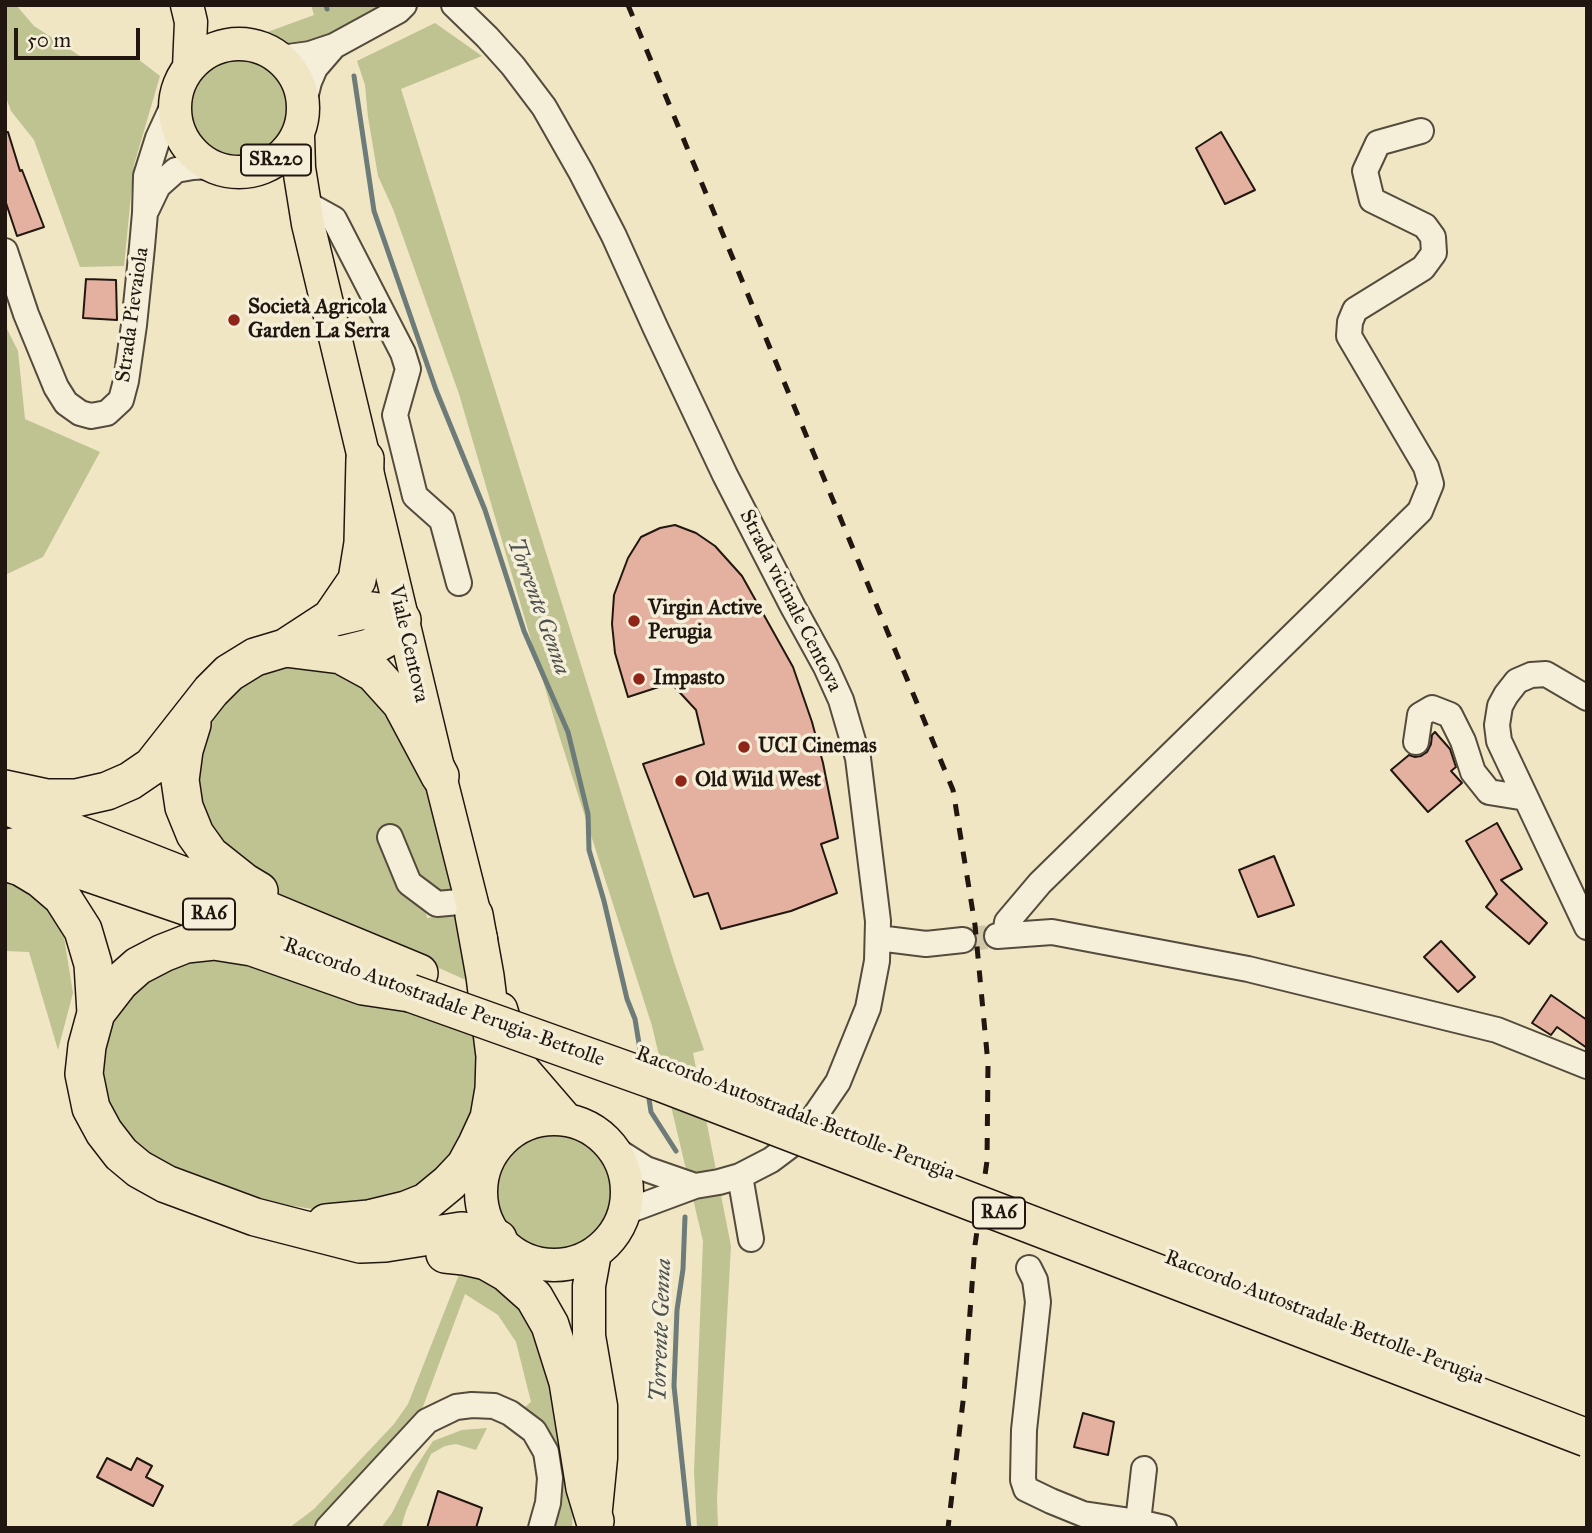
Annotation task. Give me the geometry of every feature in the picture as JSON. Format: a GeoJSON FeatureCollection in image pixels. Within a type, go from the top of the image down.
{"type":"FeatureCollection","features":[{"type":"Feature","properties":{"kind":"highway"},"geometry":{"type":"LineString","coordinates":[[331,618],[357,580],[363,544],[365,459]]}},
{"type":"Feature","properties":{"kind":"highway"},"geometry":{"type":"LineString","coordinates":[[5,789],[47,798],[76,798],[107,791],[130,781],[152,766],[211,691],[229,673],[255,657],[285,648],[331,618],[365,610],[402,620],[385,639],[369,648],[341,655],[285,648]]}},
{"type":"Feature","properties":{"kind":"highway"},"geometry":{"type":"LineString","coordinates":[[341,655],[374,673],[401,703],[440,776]]}},
{"type":"Feature","properties":{"kind":"highway"},"geometry":{"type":"LineString","coordinates":[[195,713],[184,750],[180,780],[184,807],[195,834],[210,855],[244,883],[274,900],[367,943],[411,978]]}},
{"type":"Feature","properties":{"kind":"highway","name":"Raccordo Autostradale Bettolle-Perugia"},"geometry":{"type":"LineString","coordinates":[[5,805],[197,881],[411,978],[672,1066],[1587,1418]]}},
{"type":"Feature","properties":{"kind":"highway","name":"Raccordo Autostradale Perugia-Bettolle"},"geometry":{"type":"LineString","coordinates":[[5,845],[411,978],[662,1083],[1587,1438]]}},
{"type":"Feature","properties":{"kind":"highway"},"geometry":{"type":"LineString","coordinates":[[5,862],[21,867],[41,879],[62,897],[83,930],[93,964],[96,1013],[87,1046],[84,1074],[91,1108],[104,1132],[121,1154],[139,1169],[166,1184],[337,1251],[377,1257],[443,1253],[486,1261],[507,1273],[534,1297],[550,1325],[568,1382],[585,1488],[594,1524]]}},
{"type":"Feature","properties":{"kind":"highway"},"geometry":{"type":"LineString","coordinates":[[255,1217],[291,1216],[330,1223],[369,1219],[426,1202],[466,1166],[489,1118],[494,1089],[495,1056],[485,976],[472,908]]}},
{"type":"Feature","properties":{"kind":"highway"},"geometry":{"type":"LineString","coordinates":[[96,1013],[120,982],[138,966],[186,944],[214,940],[252,947],[363,986],[411,978]]}},
{"type":"Feature","properties":{"kind":"highway"},"geometry":{"type":"LineString","coordinates":[[403,1240],[432,1227],[463,1207],[481,1181]]}},
{"type":"Feature","properties":{"kind":"highway"},"geometry":{"type":"LineString","coordinates":[[255,1217],[360,1244],[385,1243],[461,1231],[498,1239]]}},
{"type":"Feature","properties":{"kind":"main road"},"geometry":{"type":"LineString","coordinates":[[187,5],[191,22],[189,68]]}},
{"type":"Feature","properties":{"kind":"main road"},"geometry":{"type":"LineString","coordinates":[[198,5],[214,22],[242,43]]}},
{"type":"Feature","properties":{"kind":"main road"},"geometry":{"type":"LineString","coordinates":[[189,68],[207,52],[226,44],[242,43]]}},
{"type":"Feature","properties":{"kind":"main road","name":"SR220"},"geometry":{"type":"LineString","coordinates":[[242,43],[261,47],[277,55]]}},
{"type":"Feature","properties":{"kind":"main road"},"geometry":{"type":"LineString","coordinates":[[277,55],[291,68],[300,84],[304,102]]}},
{"type":"Feature","properties":{"kind":"main road","name":"SR220"},"geometry":{"type":"LineString","coordinates":[[189,68],[178,86],[175,101],[178,127],[191,150],[212,166],[233,172],[249,172],[273,163],[287,151],[298,136],[304,102]]}},
{"type":"Feature","properties":{"kind":"main road","name":"Viale Centova"},"geometry":{"type":"LineString","coordinates":[[298,136],[299,168],[306,214],[402,620],[472,908],[517,1062]]}},
{"type":"Feature","properties":{"kind":"main road","name":"Viale Centova"},"geometry":{"type":"LineString","coordinates":[[249,172],[273,186],[306,214]]}},
{"type":"Feature","properties":{"kind":"main road"},"geometry":{"type":"LineString","coordinates":[[517,1062],[567,1120]]}},
{"type":"Feature","properties":{"kind":"main road"},"geometry":{"type":"LineString","coordinates":[[507,1136],[519,1101],[517,1062]]}},
{"type":"Feature","properties":{"kind":"main road"},"geometry":{"type":"LineString","coordinates":[[546,1119],[567,1120],[585,1125],[600,1135],[613,1149],[624,1168],[628,1190],[625,1212],[608,1242],[594,1254],[570,1264],[543,1265],[510,1251],[498,1239],[486,1222],[481,1202],[481,1181],[486,1164],[507,1136],[525,1125],[546,1119]]}},
{"type":"Feature","properties":{"kind":"main road"},"geometry":{"type":"LineString","coordinates":[[594,1254],[589,1286],[589,1336],[601,1406],[601,1458],[594,1524]]}},
{"type":"Feature","properties":{"kind":"main road"},"geometry":{"type":"LineString","coordinates":[[543,1265],[567,1295],[589,1336]]}},
{"type":"Feature","properties":{"kind":"street","name":"SR220"},"geometry":{"type":"LineString","coordinates":[[277,55],[288,57],[310,54],[334,46],[398,11],[404,5]]}},
{"type":"Feature","properties":{"kind":"street","name":"Strada vicinale Centova"},"geometry":{"type":"LineString","coordinates":[[454,5],[513,66],[544,107],[582,172],[725,475],[826,667],[841,700],[858,758],[878,920],[877,961],[868,1008],[838,1082],[799,1139],[771,1160],[740,1176],[695,1186],[625,1212]]}},
{"type":"Feature","properties":{"kind":"street","name":"SR220"},"geometry":{"type":"LineString","coordinates":[[304,102],[315,68],[334,46]]}},
{"type":"Feature","properties":{"kind":"street","name":"SR220"},"geometry":{"type":"LineString","coordinates":[[145,213],[146,176],[158,138],[175,101]]}},
{"type":"Feature","properties":{"kind":"street"},"geometry":{"type":"LineString","coordinates":[[1421,131],[1378,143],[1365,171],[1372,200],[1425,226],[1433,237],[1434,253],[1423,268],[1355,310],[1350,322],[1349,336],[1426,467],[1431,484],[1420,511],[1040,883],[1007,922],[1001,936],[1052,932],[1248,970],[1497,1030],[1587,1066]]}},
{"type":"Feature","properties":{"kind":"street","name":"SR220"},"geometry":{"type":"LineString","coordinates":[[145,213],[158,186],[176,170],[212,166]]}},
{"type":"Feature","properties":{"kind":"street","name":"Strada Pievaiola"},"geometry":{"type":"LineString","coordinates":[[5,251],[26,314],[56,387],[66,403],[80,413],[91,416],[107,413],[121,400],[126,381],[145,213]]}},
{"type":"Feature","properties":{"kind":"street"},"geometry":{"type":"LineString","coordinates":[[306,214],[334,219],[404,352],[408,369],[395,415],[415,496],[442,520],[459,583]]}},
{"type":"Feature","properties":{"kind":"street"},"geometry":{"type":"LineString","coordinates":[[1587,698],[1546,674],[1531,675],[1517,681],[1506,695],[1500,706],[1497,725],[1499,741],[1587,927]]}},
{"type":"Feature","properties":{"kind":"street"},"geometry":{"type":"LineString","coordinates":[[1416,742],[1420,715],[1433,708],[1450,715],[1463,741],[1473,772],[1489,792],[1526,798]]}},
{"type":"Feature","properties":{"kind":"street"},"geometry":{"type":"LineString","coordinates":[[390,837],[409,883],[437,905],[472,908]]}},
{"type":"Feature","properties":{"kind":"street"},"geometry":{"type":"LineString","coordinates":[[878,938],[926,944],[963,940]]}},
{"type":"Feature","properties":{"kind":"street"},"geometry":{"type":"LineString","coordinates":[[613,1149],[646,1169],[695,1186]]}},
{"type":"Feature","properties":{"kind":"street"},"geometry":{"type":"LineString","coordinates":[[740,1176],[751,1239]]}},
{"type":"Feature","properties":{"kind":"street"},"geometry":{"type":"LineString","coordinates":[[1029,1268],[1035,1280],[1038,1302],[1024,1430],[1023,1480],[1026,1489],[1083,1514],[1164,1528]]}},
{"type":"Feature","properties":{"kind":"street"},"geometry":{"type":"LineString","coordinates":[[328,1528],[427,1421],[456,1407],[472,1405],[494,1406],[510,1413],[534,1431],[546,1452],[550,1478],[548,1503],[541,1528]]}},
{"type":"Feature","properties":{"kind":"street"},"geometry":{"type":"LineString","coordinates":[[1138,1522],[1144,1469]]}},
{"type":"Feature","properties":{"kind":"green space"},"geometry":{"type":"Polygon","coordinates":[[[5,5],[16,5],[34,26],[80,56],[134,56],[160,76],[134,165],[124,266],[80,267],[34,140],[11,111],[5,95],[5,5]]]}},
{"type":"Feature","properties":{"kind":"green space"},"geometry":{"type":"Polygon","coordinates":[[[311,5],[381,5],[369,18],[322,45],[291,45],[262,34],[314,15],[311,5]]]}},
{"type":"Feature","properties":{"kind":"green space"},"geometry":{"type":"Polygon","coordinates":[[[435,23],[482,56],[401,89],[704,1050],[693,1053],[731,1246],[717,1498],[718,1528],[697,1528],[694,1472],[703,1241],[652,1026],[558,732],[459,394],[393,209],[378,176],[365,85],[357,61],[435,23]]]}},
{"type":"Feature","properties":{"kind":"green space"},"geometry":{"type":"Polygon","coordinates":[[[239,55],[258,59],[275,70],[286,87],[290,106],[286,125],[275,142],[258,153],[239,157],[220,153],[203,142],[192,125],[188,106],[192,87],[203,70],[220,59],[239,55]]]}},
{"type":"Feature","properties":{"kind":"green space"},"geometry":{"type":"Polygon","coordinates":[[[5,325],[18,351],[25,419],[100,452],[43,557],[5,575],[5,325]]]}},
{"type":"Feature","properties":{"kind":"green space"},"geometry":{"type":"Polygon","coordinates":[[[303,657],[383,694],[416,751],[452,892],[424,902],[427,918],[456,913],[468,981],[272,893],[215,850],[188,757],[210,707],[251,672],[303,657]]]}},
{"type":"Feature","properties":{"kind":"green space"},"geometry":{"type":"Polygon","coordinates":[[[5,879],[31,887],[63,931],[73,993],[58,1050],[29,952],[5,951],[5,879]]]}},
{"type":"Feature","properties":{"kind":"green space"},"geometry":{"type":"Polygon","coordinates":[[[226,953],[431,1015],[478,1038],[482,1097],[467,1139],[425,1188],[364,1212],[318,1210],[239,1197],[163,1169],[114,1124],[95,1067],[109,1024],[133,985],[182,956],[226,953]]]}},
{"type":"Feature","properties":{"kind":"green space"},"geometry":{"type":"Polygon","coordinates":[[[555,1131],[578,1136],[597,1149],[610,1168],[615,1191],[610,1214],[597,1233],[578,1246],[555,1251],[532,1246],[513,1233],[500,1214],[495,1191],[500,1168],[513,1149],[532,1136],[555,1131]]]}},
{"type":"Feature","properties":{"kind":"green space"},"geometry":{"type":"Polygon","coordinates":[[[462,1267],[497,1280],[538,1326],[574,1495],[572,1528],[550,1528],[557,1507],[520,1411],[531,1402],[516,1342],[498,1315],[465,1294],[421,1412],[314,1528],[289,1528],[314,1509],[394,1424],[408,1404],[462,1267]]]}},
{"type":"Feature","properties":{"kind":"green space"},"geometry":{"type":"Polygon","coordinates":[[[487,1428],[476,1450],[456,1444],[445,1446],[431,1454],[401,1528],[381,1528],[433,1441],[462,1430],[487,1428]]]}},
{"type":"Feature","properties":{"kind":"building"},"geometry":{"type":"Polygon","coordinates":[[[5,132],[8,132],[20,171],[22,170],[44,227],[17,236],[5,200],[5,132]]]}},
{"type":"Feature","properties":{"kind":"building"},"geometry":{"type":"Polygon","coordinates":[[[1221,132],[1255,190],[1225,204],[1196,148],[1221,132]]]}},
{"type":"Feature","properties":{"kind":"building"},"geometry":{"type":"Polygon","coordinates":[[[86,279],[116,280],[117,320],[83,318],[86,279]]]}},
{"type":"Feature","properties":{"kind":"building"},"geometry":{"type":"Polygon","coordinates":[[[675,525],[696,533],[715,546],[742,576],[793,667],[823,763],[838,838],[821,844],[837,893],[791,911],[721,929],[708,893],[694,897],[643,764],[704,744],[696,710],[671,683],[628,697],[615,653],[612,624],[614,595],[628,558],[641,537],[660,528],[675,525]]]}},
{"type":"Feature","properties":{"kind":"building"},"geometry":{"type":"Polygon","coordinates":[[[1435,732],[1450,749],[1456,767],[1451,771],[1462,783],[1428,812],[1391,770],[1409,755],[1421,756],[1427,752],[1435,732]]]}},
{"type":"Feature","properties":{"kind":"building"},"geometry":{"type":"Polygon","coordinates":[[[1497,823],[1522,869],[1501,880],[1547,923],[1529,944],[1486,907],[1497,894],[1466,841],[1497,823]]]}},
{"type":"Feature","properties":{"kind":"building"},"geometry":{"type":"Polygon","coordinates":[[[1274,856],[1294,905],[1258,917],[1239,870],[1274,856]]]}},
{"type":"Feature","properties":{"kind":"building"},"geometry":{"type":"Polygon","coordinates":[[[1441,941],[1475,977],[1458,992],[1424,957],[1441,941]]]}},
{"type":"Feature","properties":{"kind":"building"},"geometry":{"type":"Polygon","coordinates":[[[1551,995],[1587,1020],[1587,1048],[1557,1027],[1551,1035],[1532,1023],[1551,995]]]}},
{"type":"Feature","properties":{"kind":"building"},"geometry":{"type":"Polygon","coordinates":[[[1083,1413],[1114,1422],[1108,1455],[1074,1447],[1083,1413]]]}},
{"type":"Feature","properties":{"kind":"building"},"geometry":{"type":"Polygon","coordinates":[[[107,1458],[131,1470],[137,1458],[152,1466],[146,1477],[163,1486],[153,1506],[97,1477],[107,1458]]]}},
{"type":"Feature","properties":{"kind":"building"},"geometry":{"type":"Polygon","coordinates":[[[438,1491],[482,1508],[476,1528],[427,1528],[438,1491]]]}},
{"type":"Feature","properties":{"kind":"waterway","name":"Torrente Genna"},"geometry":{"type":"LineString","coordinates":[[326,5],[327,9]]}},
{"type":"Feature","properties":{"kind":"waterway","name":"Torrente Genna"},"geometry":{"type":"LineString","coordinates":[[354,76],[374,211],[436,390],[485,510],[524,631],[568,732],[588,814],[589,850],[627,999],[635,1019],[642,1062]]}},
{"type":"Feature","properties":{"kind":"waterway","name":"Torrente Genna"},"geometry":{"type":"LineString","coordinates":[[648,1092],[651,1112],[676,1151]]}},
{"type":"Feature","properties":{"kind":"waterway","name":"Torrente Genna"},"geometry":{"type":"LineString","coordinates":[[685,1217],[674,1386],[689,1528]]}},
{"type":"Feature","properties":{"kind":"tunnel"},"geometry":{"type":"LineString","coordinates":[[963,940],[997,936]]}},
{"type":"Feature","properties":{"kind":"railway"},"geometry":{"type":"LineString","coordinates":[[628,5],[953,790],[975,925],[988,1064],[987,1161],[975,1245],[964,1393],[948,1528]]}},
{"type":"Feature","properties":{"kind":"place","name":"Società Agricola Garden La Serra"},"geometry":{"type":"Point","coordinates":[234,320]}},
{"type":"Feature","properties":{"kind":"place","name":"Virgin Active Perugia"},"geometry":{"type":"Point","coordinates":[634,621]}},
{"type":"Feature","properties":{"kind":"place","name":"Impasto"},"geometry":{"type":"Point","coordinates":[639,679]}},
{"type":"Feature","properties":{"kind":"place","name":"UCI Cinemas"},"geometry":{"type":"Point","coordinates":[744,747]}},
{"type":"Feature","properties":{"kind":"place","name":"Old Wild West"},"geometry":{"type":"Point","coordinates":[681,781]}}]}
